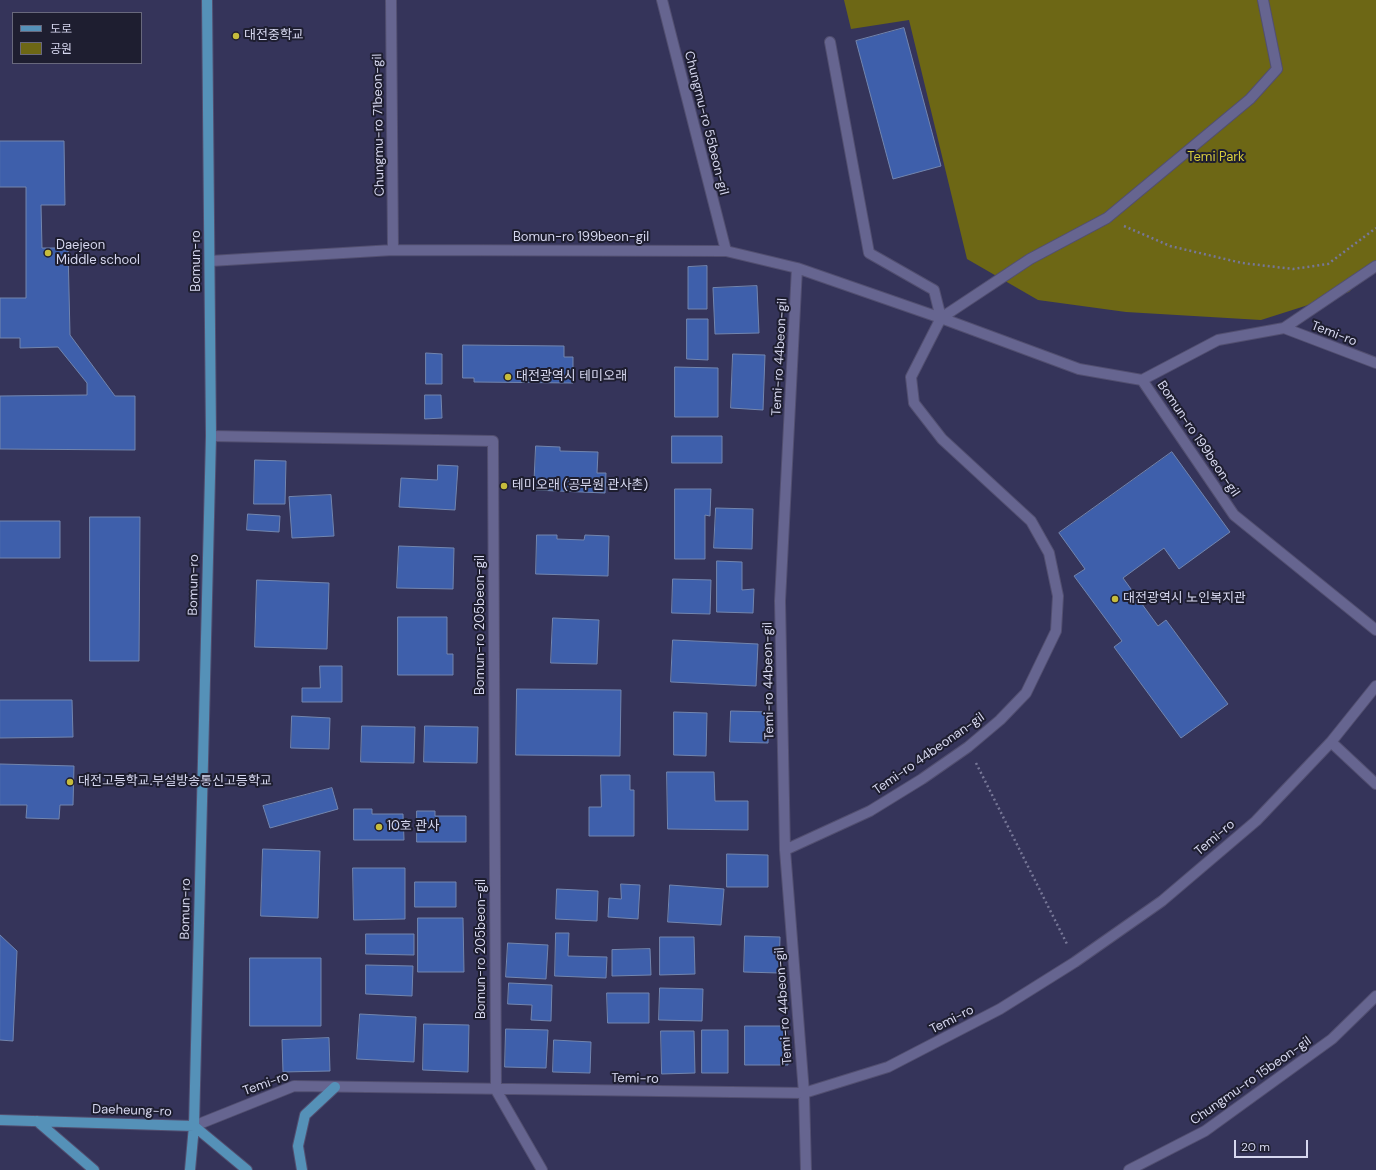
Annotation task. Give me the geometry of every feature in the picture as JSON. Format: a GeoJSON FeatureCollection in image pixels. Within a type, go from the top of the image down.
{"type":"FeatureCollection","features":[{"type":"Feature","properties":{"kind":"main road","name":"Bomun-ro"},"geometry":{"type":"LineString","coordinates":[[190,1170],[194,1126],[211,436],[207,0]]}},
{"type":"Feature","properties":{"kind":"main road"},"geometry":{"type":"LineString","coordinates":[[302,1170],[298,1146],[305,1115],[336,1086]]}},
{"type":"Feature","properties":{"kind":"main road","name":"Daeheung-ro"},"geometry":{"type":"LineString","coordinates":[[0,1120],[194,1126]]}},
{"type":"Feature","properties":{"kind":"main road"},"geometry":{"type":"LineString","coordinates":[[37,1121],[94,1170]]}},
{"type":"Feature","properties":{"kind":"main road"},"geometry":{"type":"LineString","coordinates":[[194,1126],[247,1170]]}},
{"type":"Feature","properties":{"kind":"street","name":"Chungmu-ro 71beon-gil"},"geometry":{"type":"LineString","coordinates":[[391,0],[393,250]]}},
{"type":"Feature","properties":{"kind":"street","name":"Chungmu-ro 55beon-gil"},"geometry":{"type":"LineString","coordinates":[[662,0],[726,251]]}},
{"type":"Feature","properties":{"kind":"street"},"geometry":{"type":"LineString","coordinates":[[830,42],[869,253],[934,290],[941,318],[1030,260],[1107,218],[1250,99],[1278,69],[1263,0]]}},
{"type":"Feature","properties":{"kind":"street","name":"Bomun-ro 199beon-gil"},"geometry":{"type":"LineString","coordinates":[[210,261],[393,250],[726,251],[797,268],[941,318],[1079,369],[1142,380],[1234,515],[1376,630]]}},
{"type":"Feature","properties":{"kind":"street"},"geometry":{"type":"LineString","coordinates":[[1142,380],[1218,340],[1284,328],[1376,266]]}},
{"type":"Feature","properties":{"kind":"street","name":"Temi-ro 44beon-gil"},"geometry":{"type":"LineString","coordinates":[[797,268],[780,601],[785,850],[804,1093],[806,1170]]}},
{"type":"Feature","properties":{"kind":"street","name":"Temi-ro 44beonan-gil"},"geometry":{"type":"LineString","coordinates":[[785,850],[870,811],[922,779],[968,747],[1000,720],[1026,693],[1056,631],[1058,596],[1049,553],[1031,521],[942,439],[914,403],[911,377],[941,318]]}},
{"type":"Feature","properties":{"kind":"street","name":"Temi-ro"},"geometry":{"type":"LineString","coordinates":[[1284,328],[1376,364]]}},
{"type":"Feature","properties":{"kind":"street","name":"Bomun-ro 205beon-gil"},"geometry":{"type":"LineString","coordinates":[[211,436],[493,441],[496,1090]]}},
{"type":"Feature","properties":{"kind":"street","name":"Temi-ro"},"geometry":{"type":"LineString","coordinates":[[194,1126],[294,1086],[496,1090],[804,1093],[888,1067],[1000,1009],[1075,962],[1162,901],[1250,826],[1331,742],[1376,686]]}},
{"type":"Feature","properties":{"kind":"street"},"geometry":{"type":"LineString","coordinates":[[1331,742],[1376,784]]}},
{"type":"Feature","properties":{"kind":"street","name":"Chungmu-ro 15beon-gil"},"geometry":{"type":"LineString","coordinates":[[1129,1170],[1206,1131],[1332,1039],[1376,996]]}},
{"type":"Feature","properties":{"kind":"street"},"geometry":{"type":"LineString","coordinates":[[496,1090],[542,1170]]}},
{"type":"Feature","properties":{"kind":"path"},"geometry":{"type":"LineString","coordinates":[[1107,218],[1170,246],[1242,263],[1292,269],[1328,264],[1376,228]]}},
{"type":"Feature","properties":{"kind":"path"},"geometry":{"type":"LineString","coordinates":[[968,747],[1075,962]]}},
{"type":"Feature","properties":{"kind":"green space","name":"Temi Park"},"geometry":{"type":"Polygon","coordinates":[[[844,0],[1376,0],[1376,263],[1349,292],[1261,320],[1126,312],[1038,300],[967,259],[909,20],[851,29],[844,0]]]}},
{"type":"Feature","properties":{"kind":"building"},"geometry":{"type":"Polygon","coordinates":[[[904,28],[941,166],[893,179],[856,41],[904,28]]]}},
{"type":"Feature","properties":{"kind":"building"},"geometry":{"type":"Polygon","coordinates":[[[0,141],[64,141],[65,205],[41,205],[42,248],[68,248],[70,335],[115,396],[135,396],[135,450],[0,449],[0,396],[87,395],[87,383],[58,347],[20,348],[20,338],[0,338],[0,298],[26,298],[26,187],[0,187],[0,141]]]}},
{"type":"Feature","properties":{"kind":"building"},"geometry":{"type":"Polygon","coordinates":[[[707,266],[707,309],[688,309],[688,267],[707,266]]]}},
{"type":"Feature","properties":{"kind":"building"},"geometry":{"type":"Polygon","coordinates":[[[757,286],[759,333],[715,334],[713,288],[757,286]]]}},
{"type":"Feature","properties":{"kind":"building"},"geometry":{"type":"Polygon","coordinates":[[[687,319],[708,319],[708,360],[687,359],[687,319]]]}},
{"type":"Feature","properties":{"kind":"building"},"geometry":{"type":"Polygon","coordinates":[[[463,345],[564,346],[564,357],[573,357],[573,383],[474,382],[474,378],[463,378],[463,345]]]}},
{"type":"Feature","properties":{"kind":"building"},"geometry":{"type":"Polygon","coordinates":[[[426,353],[442,354],[442,384],[426,384],[426,353]]]}},
{"type":"Feature","properties":{"kind":"building"},"geometry":{"type":"Polygon","coordinates":[[[733,354],[765,355],[763,410],[731,408],[733,354]]]}},
{"type":"Feature","properties":{"kind":"building"},"geometry":{"type":"Polygon","coordinates":[[[675,367],[718,368],[718,417],[675,417],[675,367]]]}},
{"type":"Feature","properties":{"kind":"building"},"geometry":{"type":"Polygon","coordinates":[[[425,395],[441,395],[442,418],[425,419],[425,395]]]}},
{"type":"Feature","properties":{"kind":"building"},"geometry":{"type":"Polygon","coordinates":[[[672,436],[722,436],[722,463],[672,463],[672,436]]]}},
{"type":"Feature","properties":{"kind":"building"},"geometry":{"type":"Polygon","coordinates":[[[536,446],[560,447],[560,451],[598,452],[597,473],[606,473],[605,493],[534,490],[536,446]]]}},
{"type":"Feature","properties":{"kind":"building","name":"대전광역시 노인복지관"},"geometry":{"type":"Polygon","coordinates":[[[1172,452],[1230,532],[1179,569],[1164,548],[1123,578],[1158,626],[1166,620],[1228,704],[1181,738],[1114,647],[1122,641],[1074,576],[1085,569],[1059,533],[1172,452]]]}},
{"type":"Feature","properties":{"kind":"building"},"geometry":{"type":"Polygon","coordinates":[[[255,460],[286,461],[285,504],[254,504],[255,460]]]}},
{"type":"Feature","properties":{"kind":"building"},"geometry":{"type":"Polygon","coordinates":[[[438,465],[458,466],[455,510],[399,507],[401,478],[437,480],[438,465]]]}},
{"type":"Feature","properties":{"kind":"building"},"geometry":{"type":"Polygon","coordinates":[[[675,489],[711,489],[710,516],[705,515],[705,559],[675,559],[675,489]]]}},
{"type":"Feature","properties":{"kind":"building"},"geometry":{"type":"Polygon","coordinates":[[[331,495],[334,536],[292,538],[289,497],[331,495]]]}},
{"type":"Feature","properties":{"kind":"building"},"geometry":{"type":"Polygon","coordinates":[[[716,508],[753,509],[752,549],[714,548],[716,508]]]}},
{"type":"Feature","properties":{"kind":"building"},"geometry":{"type":"Polygon","coordinates":[[[248,514],[280,516],[279,532],[247,530],[248,514]]]}},
{"type":"Feature","properties":{"kind":"building"},"geometry":{"type":"Polygon","coordinates":[[[90,517],[140,517],[139,661],[90,661],[90,517]]]}},
{"type":"Feature","properties":{"kind":"building"},"geometry":{"type":"Polygon","coordinates":[[[0,521],[60,521],[60,558],[0,558],[0,521]]]}},
{"type":"Feature","properties":{"kind":"building"},"geometry":{"type":"Polygon","coordinates":[[[537,535],[557,535],[557,539],[584,540],[585,535],[609,536],[608,576],[536,574],[537,535]]]}},
{"type":"Feature","properties":{"kind":"building"},"geometry":{"type":"Polygon","coordinates":[[[399,546],[454,548],[453,589],[397,588],[399,546]]]}},
{"type":"Feature","properties":{"kind":"building"},"geometry":{"type":"Polygon","coordinates":[[[717,561],[742,562],[742,590],[754,589],[753,613],[717,612],[717,561]]]}},
{"type":"Feature","properties":{"kind":"building"},"geometry":{"type":"Polygon","coordinates":[[[673,579],[711,580],[710,614],[672,613],[673,579]]]}},
{"type":"Feature","properties":{"kind":"building"},"geometry":{"type":"Polygon","coordinates":[[[257,580],[329,583],[327,649],[255,647],[257,580]]]}},
{"type":"Feature","properties":{"kind":"building"},"geometry":{"type":"Polygon","coordinates":[[[398,617],[447,617],[447,654],[453,654],[453,675],[398,675],[398,617]]]}},
{"type":"Feature","properties":{"kind":"building"},"geometry":{"type":"Polygon","coordinates":[[[553,618],[599,620],[597,664],[551,663],[553,618]]]}},
{"type":"Feature","properties":{"kind":"building"},"geometry":{"type":"Polygon","coordinates":[[[673,640],[758,644],[756,686],[671,682],[673,640]]]}},
{"type":"Feature","properties":{"kind":"building"},"geometry":{"type":"Polygon","coordinates":[[[320,666],[342,666],[342,702],[302,702],[302,688],[320,688],[320,666]]]}},
{"type":"Feature","properties":{"kind":"building"},"geometry":{"type":"Polygon","coordinates":[[[517,689],[621,690],[620,756],[516,755],[517,689]]]}},
{"type":"Feature","properties":{"kind":"building"},"geometry":{"type":"Polygon","coordinates":[[[0,700],[72,700],[73,737],[0,738],[0,700]]]}},
{"type":"Feature","properties":{"kind":"building"},"geometry":{"type":"Polygon","coordinates":[[[731,711],[769,712],[768,743],[730,742],[731,711]]]}},
{"type":"Feature","properties":{"kind":"building"},"geometry":{"type":"Polygon","coordinates":[[[674,712],[707,713],[706,756],[674,755],[674,712]]]}},
{"type":"Feature","properties":{"kind":"building"},"geometry":{"type":"Polygon","coordinates":[[[292,716],[330,718],[329,749],[291,748],[292,716]]]}},
{"type":"Feature","properties":{"kind":"building"},"geometry":{"type":"Polygon","coordinates":[[[362,726],[415,727],[414,763],[361,762],[362,726]]]}},
{"type":"Feature","properties":{"kind":"building"},"geometry":{"type":"Polygon","coordinates":[[[425,726],[478,727],[477,763],[424,762],[425,726]]]}},
{"type":"Feature","properties":{"kind":"building"},"geometry":{"type":"Polygon","coordinates":[[[0,764],[74,766],[73,805],[60,805],[59,819],[26,818],[27,805],[0,805],[0,764]]]}},
{"type":"Feature","properties":{"kind":"building"},"geometry":{"type":"Polygon","coordinates":[[[667,772],[714,772],[715,801],[748,801],[748,830],[668,829],[667,772]]]}},
{"type":"Feature","properties":{"kind":"building"},"geometry":{"type":"Polygon","coordinates":[[[601,775],[630,775],[630,790],[634,790],[634,836],[589,836],[589,807],[601,807],[601,775]]]}},
{"type":"Feature","properties":{"kind":"building"},"geometry":{"type":"Polygon","coordinates":[[[332,788],[338,809],[270,828],[263,806],[332,788]]]}},
{"type":"Feature","properties":{"kind":"building","name":"10호 관사"},"geometry":{"type":"Polygon","coordinates":[[[354,809],[372,809],[372,814],[403,814],[404,840],[354,840],[354,809]]]}},
{"type":"Feature","properties":{"kind":"building"},"geometry":{"type":"Polygon","coordinates":[[[417,811],[435,811],[435,816],[466,816],[466,842],[417,842],[417,811]]]}},
{"type":"Feature","properties":{"kind":"building"},"geometry":{"type":"Polygon","coordinates":[[[263,849],[320,851],[318,918],[261,916],[263,849]]]}},
{"type":"Feature","properties":{"kind":"building"},"geometry":{"type":"Polygon","coordinates":[[[727,854],[768,855],[768,887],[727,887],[727,854]]]}},
{"type":"Feature","properties":{"kind":"building"},"geometry":{"type":"Polygon","coordinates":[[[353,868],[405,868],[405,919],[354,920],[353,868]]]}},
{"type":"Feature","properties":{"kind":"building"},"geometry":{"type":"Polygon","coordinates":[[[415,882],[456,882],[456,907],[415,907],[415,882]]]}},
{"type":"Feature","properties":{"kind":"building"},"geometry":{"type":"Polygon","coordinates":[[[621,884],[640,885],[638,919],[608,917],[609,898],[621,899],[621,884]]]}},
{"type":"Feature","properties":{"kind":"building"},"geometry":{"type":"Polygon","coordinates":[[[670,885],[724,889],[721,925],[668,922],[670,885]]]}},
{"type":"Feature","properties":{"kind":"building"},"geometry":{"type":"Polygon","coordinates":[[[557,889],[598,891],[597,921],[556,919],[557,889]]]}},
{"type":"Feature","properties":{"kind":"building"},"geometry":{"type":"Polygon","coordinates":[[[418,918],[463,918],[464,972],[418,972],[418,918]]]}},
{"type":"Feature","properties":{"kind":"building"},"geometry":{"type":"Polygon","coordinates":[[[556,933],[569,933],[568,956],[607,957],[606,978],[555,976],[556,933]]]}},
{"type":"Feature","properties":{"kind":"building"},"geometry":{"type":"Polygon","coordinates":[[[366,934],[414,934],[414,955],[366,954],[366,934]]]}},
{"type":"Feature","properties":{"kind":"building"},"geometry":{"type":"Polygon","coordinates":[[[0,935],[17,951],[13,1041],[0,1040],[0,935]]]}},
{"type":"Feature","properties":{"kind":"building"},"geometry":{"type":"Polygon","coordinates":[[[745,936],[780,937],[779,973],[744,972],[745,936]]]}},
{"type":"Feature","properties":{"kind":"building"},"geometry":{"type":"Polygon","coordinates":[[[660,937],[694,937],[695,974],[660,975],[660,937]]]}},
{"type":"Feature","properties":{"kind":"building"},"geometry":{"type":"Polygon","coordinates":[[[508,943],[548,945],[546,979],[506,977],[508,943]]]}},
{"type":"Feature","properties":{"kind":"building"},"geometry":{"type":"Polygon","coordinates":[[[650,949],[651,975],[612,976],[612,950],[650,949]]]}},
{"type":"Feature","properties":{"kind":"building"},"geometry":{"type":"Polygon","coordinates":[[[250,958],[321,958],[321,1026],[250,1026],[250,958]]]}},
{"type":"Feature","properties":{"kind":"building"},"geometry":{"type":"Polygon","coordinates":[[[366,965],[413,966],[412,996],[366,994],[366,965]]]}},
{"type":"Feature","properties":{"kind":"building"},"geometry":{"type":"Polygon","coordinates":[[[509,983],[552,985],[551,1021],[531,1020],[532,1005],[508,1004],[509,983]]]}},
{"type":"Feature","properties":{"kind":"building"},"geometry":{"type":"Polygon","coordinates":[[[660,988],[703,989],[702,1021],[659,1020],[660,988]]]}},
{"type":"Feature","properties":{"kind":"building"},"geometry":{"type":"Polygon","coordinates":[[[607,993],[649,993],[649,1023],[608,1023],[607,993]]]}},
{"type":"Feature","properties":{"kind":"building"},"geometry":{"type":"Polygon","coordinates":[[[360,1014],[416,1017],[414,1062],[357,1059],[360,1014]]]}},
{"type":"Feature","properties":{"kind":"building"},"geometry":{"type":"Polygon","coordinates":[[[424,1024],[469,1025],[468,1072],[423,1070],[424,1024]]]}},
{"type":"Feature","properties":{"kind":"building"},"geometry":{"type":"Polygon","coordinates":[[[745,1026],[787,1026],[788,1065],[745,1065],[745,1026]]]}},
{"type":"Feature","properties":{"kind":"building"},"geometry":{"type":"Polygon","coordinates":[[[506,1029],[548,1030],[546,1068],[505,1067],[506,1029]]]}},
{"type":"Feature","properties":{"kind":"building"},"geometry":{"type":"Polygon","coordinates":[[[702,1030],[728,1030],[728,1073],[702,1073],[702,1030]]]}},
{"type":"Feature","properties":{"kind":"building"},"geometry":{"type":"Polygon","coordinates":[[[661,1031],[694,1031],[695,1073],[662,1074],[661,1031]]]}},
{"type":"Feature","properties":{"kind":"building"},"geometry":{"type":"Polygon","coordinates":[[[329,1038],[330,1071],[283,1072],[282,1040],[329,1038]]]}},
{"type":"Feature","properties":{"kind":"building"},"geometry":{"type":"Polygon","coordinates":[[[554,1040],[591,1042],[590,1073],[553,1072],[554,1040]]]}},
{"type":"Feature","properties":{"kind":"place","name":"대전중학교"},"geometry":{"type":"Point","coordinates":[236,36]}},
{"type":"Feature","properties":{"kind":"place","name":"Daejeon Middle school"},"geometry":{"type":"Point","coordinates":[48,253]}},
{"type":"Feature","properties":{"kind":"place","name":"대전광역시 테미오래"},"geometry":{"type":"Point","coordinates":[508,377]}},
{"type":"Feature","properties":{"kind":"place","name":"테미오래 (공무원 관사촌)"},"geometry":{"type":"Point","coordinates":[504,486]}},
{"type":"Feature","properties":{"kind":"place","name":"대전광역시 노인복지관"},"geometry":{"type":"Point","coordinates":[1115,599]}},
{"type":"Feature","properties":{"kind":"place","name":"대전고등학교.부설방송통신고등학교"},"geometry":{"type":"Point","coordinates":[70,782]}},
{"type":"Feature","properties":{"kind":"place","name":"10호 관사"},"geometry":{"type":"Point","coordinates":[379,827]}}]}
